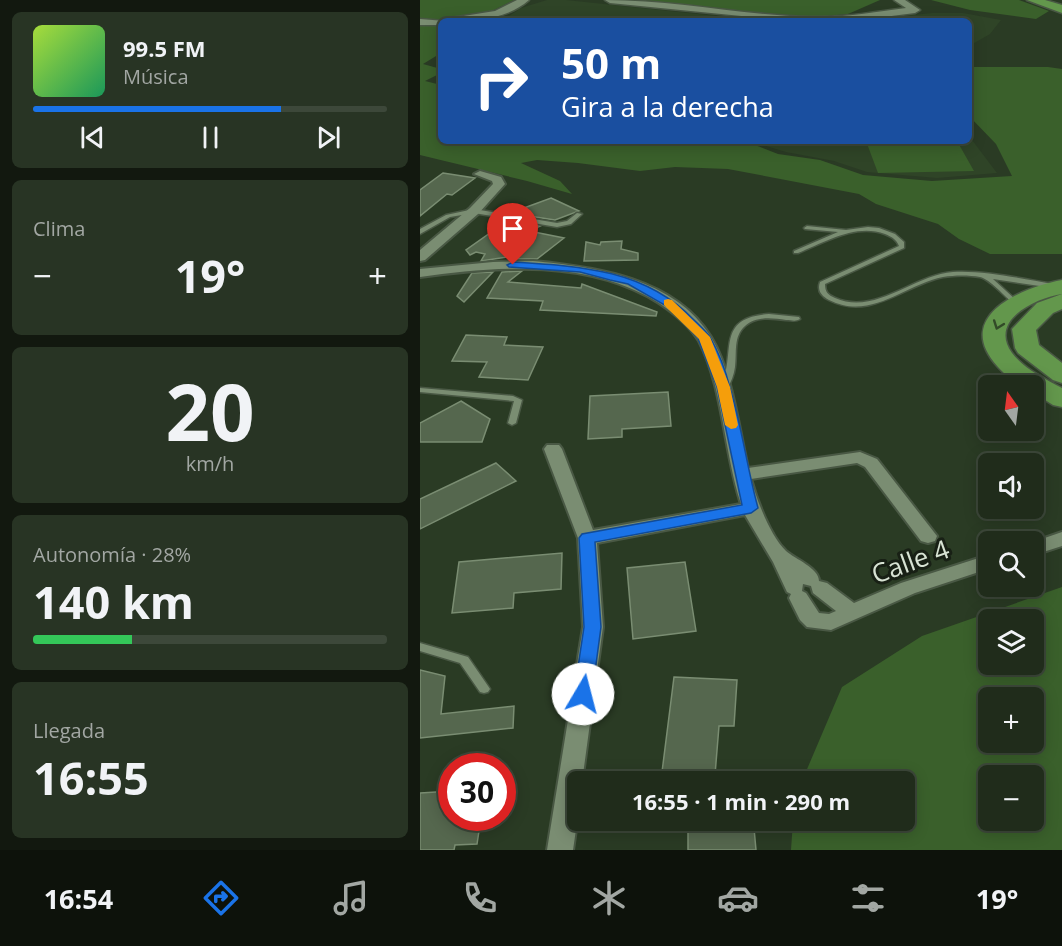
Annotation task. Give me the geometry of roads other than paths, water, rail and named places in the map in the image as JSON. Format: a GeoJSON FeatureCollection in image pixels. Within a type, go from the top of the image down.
{"type":"FeatureCollection","features":[{"type":"Feature","properties":{"kind":"main road"},"geometry":{"type":"LineString","coordinates":[[1033,0],[1062,9]]}},
{"type":"Feature","properties":{"kind":"main road"},"geometry":{"type":"LineString","coordinates":[[1049,0],[1062,3]]}},
{"type":"Feature","properties":{"kind":"main road"},"geometry":{"type":"LineString","coordinates":[[1061,292],[1015,302],[999,317],[994,338],[998,351],[1011,366],[1062,399]]}},
{"type":"Feature","properties":{"kind":"main road"},"geometry":{"type":"LineString","coordinates":[[1061,292],[1024,329],[1027,348],[1062,375]]}},
{"type":"Feature","properties":{"kind":"street"},"geometry":{"type":"LineString","coordinates":[[471,18],[497,14],[524,0]]}},
{"type":"Feature","properties":{"kind":"street"},"geometry":{"type":"LineString","coordinates":[[610,0],[795,18]]}},
{"type":"Feature","properties":{"kind":"street"},"geometry":{"type":"LineString","coordinates":[[845,18],[915,10],[899,0]]}},
{"type":"Feature","properties":{"kind":"street"},"geometry":{"type":"LineString","coordinates":[[420,22],[438,22]]}},
{"type":"Feature","properties":{"kind":"street"},"geometry":{"type":"LineString","coordinates":[[420,257],[474,211],[500,181],[480,174]]}},
{"type":"Feature","properties":{"kind":"street","name":"Calle 4"},"geometry":{"type":"LineString","coordinates":[[420,273],[459,266],[513,265],[580,269],[632,282],[674,305],[704,337],[724,387],[741,475],[751,508],[779,555],[806,588],[851,612]]}},
{"type":"Feature","properties":{"kind":"street"},"geometry":{"type":"LineString","coordinates":[[553,449],[587,538],[593,627],[560,850]]}},
{"type":"Feature","properties":{"kind":"street"},"geometry":{"type":"LineString","coordinates":[[741,475],[860,457],[871,463],[928,536]]}},
{"type":"Feature","properties":{"kind":"street"},"geometry":{"type":"LineString","coordinates":[[587,538],[751,508]]}},
{"type":"Feature","properties":{"kind":"street"},"geometry":{"type":"LineString","coordinates":[[1044,545],[1062,539]]}},
{"type":"Feature","properties":{"kind":"street","name":"Calle 4"},"geometry":{"type":"LineString","coordinates":[[806,588],[807,615],[814,621],[831,622],[908,588],[978,565]]}},
{"type":"Feature","properties":{"kind":"lane"},"geometry":{"type":"LineString","coordinates":[[420,232],[448,216],[474,211],[557,225],[569,223],[579,214]]}},
{"type":"Feature","properties":{"kind":"lane"},"geometry":{"type":"LineString","coordinates":[[807,228],[846,232]]}},
{"type":"Feature","properties":{"kind":"lane"},"geometry":{"type":"LineString","coordinates":[[796,252],[846,232],[862,229],[882,230],[898,238],[902,247],[822,283],[821,289],[824,294],[835,301],[859,305],[871,304],[938,277],[964,274],[986,276],[1061,292]]}},
{"type":"Feature","properties":{"kind":"lane"},"geometry":{"type":"LineString","coordinates":[[986,276],[1015,302]]}},
{"type":"Feature","properties":{"kind":"lane"},"geometry":{"type":"LineString","coordinates":[[724,387],[732,374],[733,338],[743,325],[755,318],[770,315],[796,319]]}},
{"type":"Feature","properties":{"kind":"lane"},"geometry":{"type":"LineString","coordinates":[[420,390],[513,398],[518,400],[518,405],[512,423]]}},
{"type":"Feature","properties":{"kind":"lane"},"geometry":{"type":"LineString","coordinates":[[420,647],[464,660],[484,689]]}}]}
